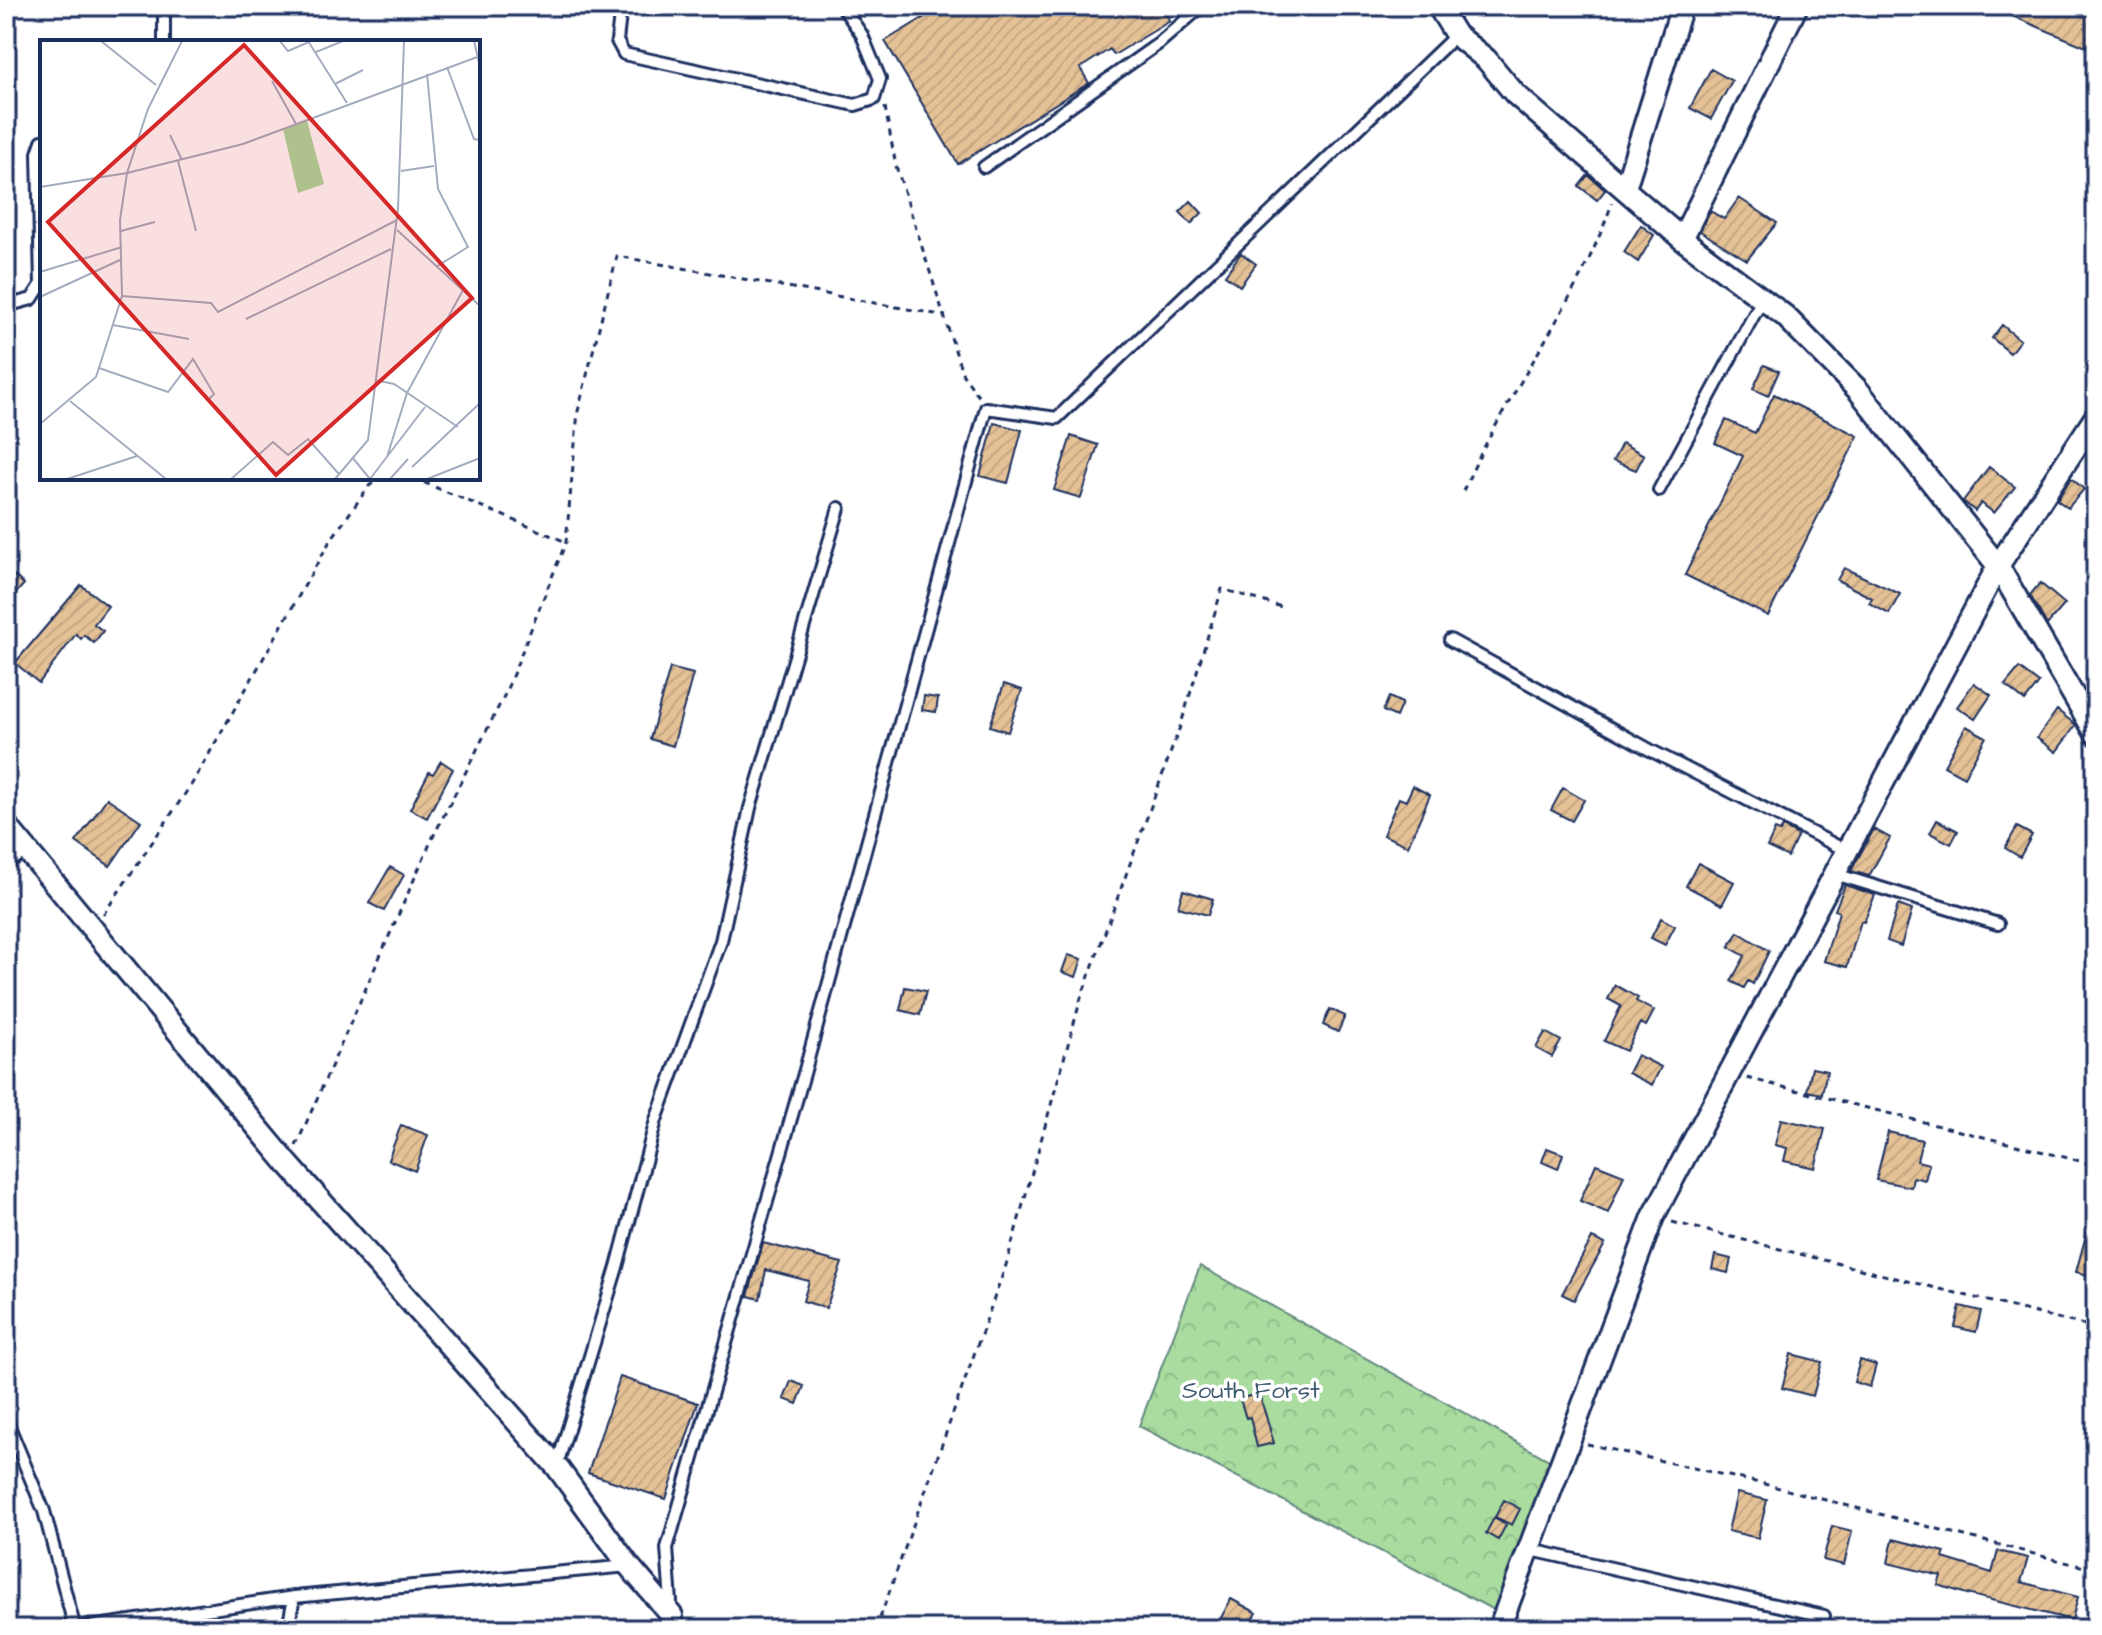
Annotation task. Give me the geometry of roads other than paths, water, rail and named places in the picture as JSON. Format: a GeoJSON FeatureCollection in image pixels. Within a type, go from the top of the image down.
{"type":"FeatureCollection","features":[{"type":"Feature","properties":{"kind":"street"},"geometry":{"type":"LineString","coordinates":[[1438,6],[1456,35],[1486,59],[1515,94],[1682,239],[1812,339],[1858,390],[1998,566],[2096,734]]}},
{"type":"Feature","properties":{"kind":"street"},"geometry":{"type":"LineString","coordinates":[[1622,186],[1682,6]]}},
{"type":"Feature","properties":{"kind":"street"},"geometry":{"type":"LineString","coordinates":[[1682,239],[1797,6]]}},
{"type":"Feature","properties":{"kind":"street"},"geometry":{"type":"LineString","coordinates":[[1499,1629],[1653,1217],[1998,566],[2096,416]]}},
{"type":"Feature","properties":{"kind":"street"},"geometry":{"type":"LineString","coordinates":[[6,825],[288,1164],[557,1467],[629,1566],[677,1623]]}},
{"type":"Feature","properties":{"kind":"lane"},"geometry":{"type":"LineString","coordinates":[[164,6],[164,40]]}},
{"type":"Feature","properties":{"kind":"lane"},"geometry":{"type":"LineString","coordinates":[[621,6],[617,41],[624,54],[855,105],[874,99],[880,79],[862,35],[842,6]]}},
{"type":"Feature","properties":{"kind":"lane"},"geometry":{"type":"LineString","coordinates":[[984,167],[1158,44],[1202,6]]}},
{"type":"Feature","properties":{"kind":"lane"},"geometry":{"type":"LineString","coordinates":[[677,1623],[667,1548],[805,1070],[986,408],[1057,418],[1456,35]]}},
{"type":"Feature","properties":{"kind":"lane"},"geometry":{"type":"LineString","coordinates":[[40,147],[40,241]]}},
{"type":"Feature","properties":{"kind":"lane"},"geometry":{"type":"LineString","coordinates":[[6,306],[32,299],[40,287]]}},
{"type":"Feature","properties":{"kind":"lane"},"geometry":{"type":"LineString","coordinates":[[1659,490],[1762,300]]}},
{"type":"Feature","properties":{"kind":"lane"},"geometry":{"type":"LineString","coordinates":[[557,1467],[617,1267],[656,1120],[721,941],[750,808],[839,508]]}},
{"type":"Feature","properties":{"kind":"lane"},"geometry":{"type":"LineString","coordinates":[[1450,640],[1636,743],[1845,850]]}},
{"type":"Feature","properties":{"kind":"lane"},"geometry":{"type":"LineString","coordinates":[[6,864],[29,849]]}},
{"type":"Feature","properties":{"kind":"lane"},"geometry":{"type":"LineString","coordinates":[[1833,874],[1998,924]]}},
{"type":"Feature","properties":{"kind":"lane"},"geometry":{"type":"LineString","coordinates":[[6,1419],[44,1511],[76,1629],[294,1597],[629,1566]]}},
{"type":"Feature","properties":{"kind":"lane"},"geometry":{"type":"LineString","coordinates":[[1527,1549],[1824,1616]]}},
{"type":"Feature","properties":{"kind":"lane"},"geometry":{"type":"LineString","coordinates":[[288,1629],[294,1597]]}},
{"type":"Feature","properties":{"kind":"park label","name":"South Forst"},"geometry":{"type":"Point","coordinates":[1251,1390]}}]}
